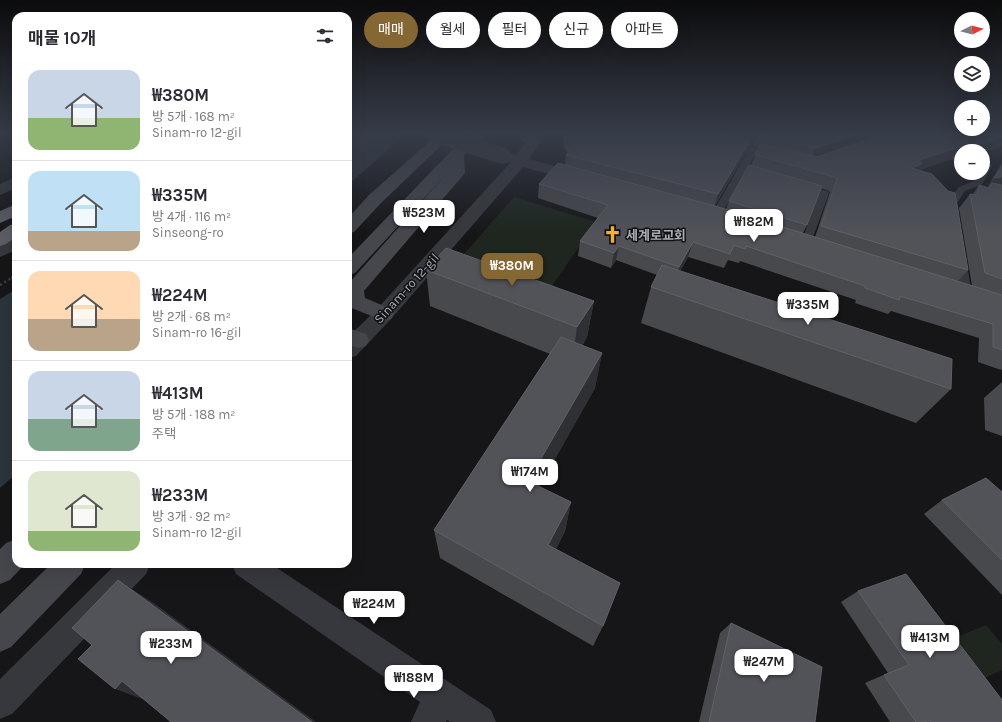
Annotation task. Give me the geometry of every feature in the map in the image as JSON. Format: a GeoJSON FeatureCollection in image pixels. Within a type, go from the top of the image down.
{"type":"FeatureCollection","features":[{"type":"Feature","properties":{"kind":"highway"},"geometry":{"type":"LineString","coordinates":[[0,211],[12,206]]}},
{"type":"Feature","properties":{"kind":"highway"},"geometry":{"type":"LineString","coordinates":[[0,218],[12,211]]}},
{"type":"Feature","properties":{"kind":"highway"},"geometry":{"type":"LineString","coordinates":[[0,238],[12,231]]}},
{"type":"Feature","properties":{"kind":"main road"},"geometry":{"type":"LineString","coordinates":[[352,224],[375,199],[409,168]]}},
{"type":"Feature","properties":{"kind":"main road"},"geometry":{"type":"LineString","coordinates":[[352,265],[443,168]]}},
{"type":"Feature","properties":{"kind":"main road"},"geometry":{"type":"LineString","coordinates":[[384,314],[356,302],[354,290],[457,173],[457,168]]}},
{"type":"Feature","properties":{"kind":"main road"},"geometry":{"type":"LineString","coordinates":[[0,566],[12,556]]}},
{"type":"Feature","properties":{"kind":"main road"},"geometry":{"type":"LineString","coordinates":[[0,570],[12,557]]}},
{"type":"Feature","properties":{"kind":"main road"},"geometry":{"type":"LineString","coordinates":[[0,636],[67,568]]}},
{"type":"Feature","properties":{"kind":"street","name":"Sinam-ro 12-gil"},"geometry":{"type":"LineString","coordinates":[[352,341],[384,314],[504,168]]}},
{"type":"Feature","properties":{"kind":"street"},"geometry":{"type":"LineString","coordinates":[[547,168],[595,181]]}},
{"type":"Feature","properties":{"kind":"street"},"geometry":{"type":"LineString","coordinates":[[0,190],[12,184]]}},
{"type":"Feature","properties":{"kind":"street"},"geometry":{"type":"LineString","coordinates":[[0,251],[12,244]]}},
{"type":"Feature","properties":{"kind":"street"},"geometry":{"type":"LineString","coordinates":[[0,702],[132,568]]}},
{"type":"Feature","properties":{"kind":"street"},"geometry":{"type":"LineString","coordinates":[[251,568],[435,709],[479,722]]}},
{"type":"Feature","properties":{"kind":"lane"},"geometry":{"type":"LineString","coordinates":[[716,215],[742,169],[772,178]]}},
{"type":"Feature","properties":{"kind":"lane"},"geometry":{"type":"LineString","coordinates":[[956,225],[952,203],[962,189],[978,183],[980,180]]}},
{"type":"Feature","properties":{"kind":"lane"},"geometry":{"type":"LineString","coordinates":[[794,184],[824,193],[805,243]]}},
{"type":"Feature","properties":{"kind":"lane"},"geometry":{"type":"LineString","coordinates":[[960,246],[966,295]]}},
{"type":"Feature","properties":{"kind":"path"},"geometry":{"type":"LineString","coordinates":[[0,285],[12,278]]}},
{"type":"Feature","properties":{"kind":"shaded area"},"geometry":{"type":"Polygon","coordinates":[[[352,168],[368,168],[352,181],[352,168]]]}},
{"type":"Feature","properties":{"kind":"shaded area"},"geometry":{"type":"Polygon","coordinates":[[[514,197],[596,222],[541,302],[451,269],[514,197]]]}},
{"type":"Feature","properties":{"kind":"shaded area"},"geometry":{"type":"Polygon","coordinates":[[[12,292],[12,478],[0,488],[0,299],[12,292]]]}},
{"type":"Feature","properties":{"kind":"shaded area"},"geometry":{"type":"Polygon","coordinates":[[[986,625],[1002,644],[1002,670],[974,683],[943,643],[986,625]]]}},
{"type":"Feature","properties":{"kind":"building"},"geometry":{"type":"Polygon","coordinates":[[[554,168],[575,168],[715,206],[1002,295],[1002,350],[993,347],[993,324],[900,296],[899,300],[865,288],[865,286],[746,246],[745,249],[734,245],[730,254],[693,242],[679,267],[619,246],[614,253],[580,241],[608,205],[539,184],[554,168]]]}},
{"type":"Feature","properties":{"kind":"building"},"geometry":{"type":"Polygon","coordinates":[[[615,168],[734,168],[718,194],[615,168]]]}},
{"type":"Feature","properties":{"kind":"building"},"geometry":{"type":"Polygon","coordinates":[[[748,168],[758,168],[822,186],[807,225],[729,201],[748,168]]]}},
{"type":"Feature","properties":{"kind":"building"},"geometry":{"type":"Polygon","coordinates":[[[801,168],[912,168],[932,174],[948,191],[955,193],[968,270],[821,226],[837,179],[801,168]]]}},
{"type":"Feature","properties":{"kind":"building"},"geometry":{"type":"Polygon","coordinates":[[[1001,168],[1002,168],[1002,177],[994,178],[1001,168]]]}},
{"type":"Feature","properties":{"kind":"building"},"geometry":{"type":"Polygon","coordinates":[[[992,183],[1002,185],[1002,279],[985,273],[970,194],[977,195],[979,185],[989,188],[992,183]]]}},
{"type":"Feature","properties":{"kind":"building"},"geometry":{"type":"Polygon","coordinates":[[[446,248],[594,301],[577,327],[426,270],[446,248]]]}},
{"type":"Feature","properties":{"kind":"building"},"geometry":{"type":"Polygon","coordinates":[[[662,265],[952,359],[951,389],[651,287],[662,265]]]}},
{"type":"Feature","properties":{"kind":"building"},"geometry":{"type":"Polygon","coordinates":[[[561,337],[602,353],[528,481],[571,502],[548,545],[620,583],[603,626],[434,530],[561,337]]]}},
{"type":"Feature","properties":{"kind":"building"},"geometry":{"type":"Polygon","coordinates":[[[986,478],[1002,492],[1002,560],[942,500],[986,478]]]}},
{"type":"Feature","properties":{"kind":"building"},"geometry":{"type":"Polygon","coordinates":[[[906,574],[1002,700],[1002,722],[931,722],[930,720],[916,722],[884,675],[909,665],[858,591],[906,574]]]}},
{"type":"Feature","properties":{"kind":"building"},"geometry":{"type":"Polygon","coordinates":[[[118,580],[312,722],[171,722],[122,681],[115,689],[78,659],[92,645],[72,628],[118,580]]]}},
{"type":"Feature","properties":{"kind":"building"},"geometry":{"type":"Polygon","coordinates":[[[731,623],[822,667],[815,722],[709,722],[731,623]]]}},
{"type":"Feature","properties":{"kind":"place","name":"세계로교회"},"geometry":{"type":"Point","coordinates":[613,235]}}]}
